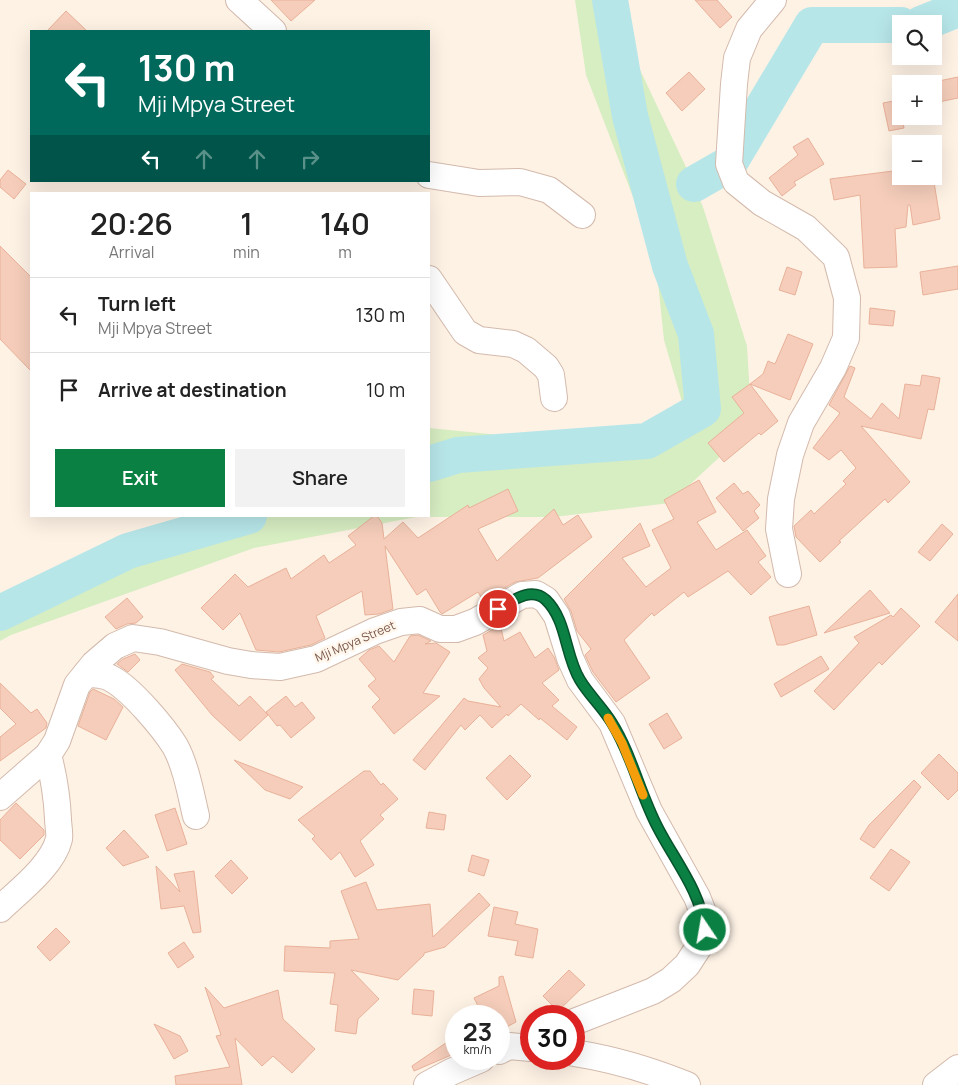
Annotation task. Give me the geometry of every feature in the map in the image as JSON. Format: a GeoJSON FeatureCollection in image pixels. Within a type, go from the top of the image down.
{"type":"FeatureCollection","features":[{"type":"Feature","properties":{"kind":"street"},"geometry":{"type":"LineString","coordinates":[[239,0],[272,30]]}},
{"type":"Feature","properties":{"kind":"street"},"geometry":{"type":"LineString","coordinates":[[773,0],[749,29],[738,58],[734,84],[729,164],[736,182],[762,203],[806,228],[836,257],[847,298],[846,338],[834,368],[801,423],[790,455],[781,499],[779,529],[788,574]]}},
{"type":"Feature","properties":{"kind":"street"},"geometry":{"type":"LineString","coordinates":[[430,174],[479,183],[520,182],[549,190],[582,215]]}},
{"type":"Feature","properties":{"kind":"street"},"geometry":{"type":"LineString","coordinates":[[430,280],[465,332],[479,340],[513,344],[526,350],[546,367],[551,375],[554,398]]}},
{"type":"Feature","properties":{"kind":"street","name":"Mji Mpya Street"},"geometry":{"type":"LineString","coordinates":[[0,797],[48,755],[57,741],[77,684],[94,664],[115,646],[133,638],[160,642],[228,661],[280,667],[316,659],[374,631],[401,622],[420,620],[440,629],[456,629],[475,622],[522,595],[536,594],[546,600],[557,616],[570,658],[580,680],[612,723],[649,811],[697,897],[704,915],[705,930],[700,946],[688,965],[671,980],[653,991],[585,1018]]}},
{"type":"Feature","properties":{"kind":"street"},"geometry":{"type":"LineString","coordinates":[[86,674],[98,674],[111,678],[122,686],[143,706],[164,731],[175,747],[196,816]]}},
{"type":"Feature","properties":{"kind":"street"},"geometry":{"type":"LineString","coordinates":[[0,909],[43,866],[54,850],[59,837],[57,795],[48,755]]}},
{"type":"Feature","properties":{"kind":"street"},"geometry":{"type":"LineString","coordinates":[[585,1055],[653,1071],[687,1085]]}},
{"type":"Feature","properties":{"kind":"street"},"geometry":{"type":"LineString","coordinates":[[936,1085],[958,1068]]}},
{"type":"Feature","properties":{"kind":"street"},"geometry":{"type":"LineString","coordinates":[[427,1085],[456,1070]]}},
{"type":"Feature","properties":{"kind":"green space"},"geometry":{"type":"Polygon","coordinates":[[[575,0],[607,0],[694,184],[704,210],[747,346],[752,427],[670,503],[554,517],[430,517],[430,428],[571,442],[626,443],[689,426],[664,340],[655,254],[586,75],[575,0]]]}},
{"type":"Feature","properties":{"kind":"green space"},"geometry":{"type":"Polygon","coordinates":[[[207,517],[416,517],[254,548],[11,635],[0,641],[0,597],[197,524],[207,517]]]}},
{"type":"Feature","properties":{"kind":"building"},"geometry":{"type":"Polygon","coordinates":[[[271,0],[315,0],[291,21],[271,0]]]}},
{"type":"Feature","properties":{"kind":"building"},"geometry":{"type":"Polygon","coordinates":[[[695,0],[717,0],[732,17],[720,28],[695,0]]]}},
{"type":"Feature","properties":{"kind":"building"},"geometry":{"type":"Polygon","coordinates":[[[66,11],[86,30],[48,30],[66,11]]]}},
{"type":"Feature","properties":{"kind":"building"},"geometry":{"type":"Polygon","coordinates":[[[689,72],[705,89],[682,111],[666,93],[689,72]]]}},
{"type":"Feature","properties":{"kind":"building"},"geometry":{"type":"Polygon","coordinates":[[[958,77],[958,98],[942,101],[942,80],[958,77]]]}},
{"type":"Feature","properties":{"kind":"building"},"geometry":{"type":"Polygon","coordinates":[[[892,101],[892,125],[903,125],[904,128],[889,131],[883,103],[892,101]]]}},
{"type":"Feature","properties":{"kind":"building"},"geometry":{"type":"Polygon","coordinates":[[[808,138],[824,164],[794,182],[796,185],[782,196],[769,178],[798,155],[793,147],[808,138]]]}},
{"type":"Feature","properties":{"kind":"building"},"geometry":{"type":"Polygon","coordinates":[[[8,170],[26,184],[14,199],[0,187],[0,180],[8,170]]]}},
{"type":"Feature","properties":{"kind":"building"},"geometry":{"type":"Polygon","coordinates":[[[892,171],[892,185],[934,185],[940,219],[913,225],[910,205],[908,205],[906,227],[895,229],[897,267],[864,268],[860,195],[834,200],[830,179],[892,171]]]}},
{"type":"Feature","properties":{"kind":"building"},"geometry":{"type":"Polygon","coordinates":[[[0,246],[30,276],[30,370],[0,339],[0,246]]]}},
{"type":"Feature","properties":{"kind":"building"},"geometry":{"type":"Polygon","coordinates":[[[958,266],[958,289],[923,295],[920,272],[958,266]]]}},
{"type":"Feature","properties":{"kind":"building"},"geometry":{"type":"Polygon","coordinates":[[[787,267],[802,272],[795,295],[779,290],[787,267]]]}},
{"type":"Feature","properties":{"kind":"building"},"geometry":{"type":"Polygon","coordinates":[[[870,308],[895,311],[893,326],[869,324],[870,308]]]}},
{"type":"Feature","properties":{"kind":"building"},"geometry":{"type":"Polygon","coordinates":[[[788,334],[813,344],[790,400],[750,384],[763,374],[768,361],[775,364],[788,334]]]}},
{"type":"Feature","properties":{"kind":"building"},"geometry":{"type":"Polygon","coordinates":[[[850,366],[855,368],[844,397],[871,419],[882,403],[899,419],[905,384],[920,386],[922,375],[940,378],[934,410],[928,409],[921,439],[861,426],[910,482],[888,503],[885,499],[839,541],[841,542],[820,562],[796,537],[794,526],[811,510],[814,514],[846,484],[843,481],[856,468],[841,450],[829,460],[813,448],[840,413],[829,405],[850,366]]]}},
{"type":"Feature","properties":{"kind":"building"},"geometry":{"type":"Polygon","coordinates":[[[750,384],[778,421],[761,435],[759,433],[724,462],[708,443],[744,413],[732,397],[750,384]]]}},
{"type":"Feature","properties":{"kind":"building"},"geometry":{"type":"Polygon","coordinates":[[[699,480],[716,512],[697,522],[716,550],[747,530],[766,556],[758,562],[771,577],[751,595],[728,571],[688,597],[684,592],[654,616],[652,613],[624,640],[650,678],[616,702],[593,672],[585,655],[591,649],[577,631],[571,611],[564,599],[640,523],[650,546],[622,558],[646,587],[671,568],[652,530],[674,519],[664,500],[699,480]]]}},
{"type":"Feature","properties":{"kind":"building"},"geometry":{"type":"Polygon","coordinates":[[[734,483],[743,494],[748,491],[760,505],[754,511],[759,518],[743,531],[716,498],[734,483]]]}},
{"type":"Feature","properties":{"kind":"building"},"geometry":{"type":"Polygon","coordinates":[[[508,489],[518,511],[478,529],[497,561],[554,509],[563,525],[578,515],[592,537],[538,578],[515,582],[483,600],[478,592],[442,614],[426,589],[417,595],[385,546],[393,609],[379,614],[365,615],[362,591],[316,616],[325,638],[311,645],[279,652],[256,650],[240,613],[223,630],[201,608],[235,574],[248,587],[286,568],[291,579],[324,555],[329,563],[356,545],[348,536],[373,517],[378,517],[382,523],[384,539],[403,522],[418,538],[468,505],[469,508],[508,489]]]}},
{"type":"Feature","properties":{"kind":"building"},"geometry":{"type":"Polygon","coordinates":[[[942,524],[953,534],[930,561],[918,552],[942,524]]]}},
{"type":"Feature","properties":{"kind":"building"},"geometry":{"type":"Polygon","coordinates":[[[870,590],[890,613],[824,633],[870,590]]]}},
{"type":"Feature","properties":{"kind":"building"},"geometry":{"type":"Polygon","coordinates":[[[958,594],[958,641],[935,622],[958,594]]]}},
{"type":"Feature","properties":{"kind":"building"},"geometry":{"type":"Polygon","coordinates":[[[127,598],[143,617],[136,623],[127,624],[116,629],[105,617],[127,598]]]}},
{"type":"Feature","properties":{"kind":"building"},"geometry":{"type":"Polygon","coordinates":[[[809,606],[817,635],[784,645],[777,645],[769,617],[809,606]]]}},
{"type":"Feature","properties":{"kind":"building"},"geometry":{"type":"Polygon","coordinates":[[[901,608],[920,626],[882,665],[879,662],[834,710],[814,691],[859,643],[854,637],[891,615],[893,617],[901,608]]]}},
{"type":"Feature","properties":{"kind":"building"},"geometry":{"type":"Polygon","coordinates":[[[501,628],[504,641],[520,632],[535,658],[548,648],[559,670],[542,683],[559,700],[552,706],[577,727],[567,740],[540,718],[539,720],[521,704],[492,728],[480,715],[465,730],[461,725],[425,770],[413,760],[464,698],[468,701],[501,707],[484,688],[479,679],[488,668],[478,658],[487,651],[483,635],[501,628]]]}},
{"type":"Feature","properties":{"kind":"building"},"geometry":{"type":"Polygon","coordinates":[[[418,635],[431,641],[425,644],[436,643],[450,652],[423,693],[440,696],[394,734],[372,707],[380,699],[368,686],[376,679],[359,659],[369,650],[379,646],[394,662],[410,636],[418,635]]]}},
{"type":"Feature","properties":{"kind":"building"},"geometry":{"type":"Polygon","coordinates":[[[135,654],[140,660],[128,672],[117,664],[123,659],[135,654]]]}},
{"type":"Feature","properties":{"kind":"building"},"geometry":{"type":"Polygon","coordinates":[[[821,656],[829,669],[781,697],[774,684],[821,656]]]}},
{"type":"Feature","properties":{"kind":"building"},"geometry":{"type":"Polygon","coordinates":[[[182,664],[210,672],[214,677],[211,679],[239,706],[250,696],[268,715],[240,741],[212,715],[175,670],[182,664]]]}},
{"type":"Feature","properties":{"kind":"building"},"geometry":{"type":"Polygon","coordinates":[[[0,683],[31,713],[37,709],[47,723],[46,728],[0,761],[0,737],[16,724],[0,708],[0,683]]]}},
{"type":"Feature","properties":{"kind":"building"},"geometry":{"type":"Polygon","coordinates":[[[93,689],[114,699],[123,707],[106,740],[78,726],[90,692],[93,689]]]}},
{"type":"Feature","properties":{"kind":"building"},"geometry":{"type":"Polygon","coordinates":[[[286,696],[295,707],[302,702],[315,718],[291,738],[280,725],[277,726],[266,712],[286,696]]]}},
{"type":"Feature","properties":{"kind":"building"},"geometry":{"type":"Polygon","coordinates":[[[667,713],[682,738],[664,749],[649,724],[667,713]]]}},
{"type":"Feature","properties":{"kind":"building"},"geometry":{"type":"Polygon","coordinates":[[[939,754],[958,773],[958,790],[948,800],[921,773],[939,754]]]}},
{"type":"Feature","properties":{"kind":"building"},"geometry":{"type":"Polygon","coordinates":[[[510,755],[531,776],[507,800],[486,778],[510,755]]]}},
{"type":"Feature","properties":{"kind":"building"},"geometry":{"type":"Polygon","coordinates":[[[234,760],[303,787],[290,799],[265,790],[234,760]]]}},
{"type":"Feature","properties":{"kind":"building"},"geometry":{"type":"Polygon","coordinates":[[[364,771],[370,771],[381,785],[383,783],[398,799],[380,815],[384,819],[360,841],[374,865],[355,877],[340,852],[331,860],[312,839],[315,836],[298,820],[364,771]]]}},
{"type":"Feature","properties":{"kind":"building"},"geometry":{"type":"Polygon","coordinates":[[[914,780],[921,787],[874,848],[860,839],[869,825],[914,780]]]}},
{"type":"Feature","properties":{"kind":"building"},"geometry":{"type":"Polygon","coordinates":[[[16,803],[44,830],[44,835],[20,859],[0,840],[0,820],[16,803]]]}},
{"type":"Feature","properties":{"kind":"building"},"geometry":{"type":"Polygon","coordinates":[[[175,808],[187,844],[167,851],[155,815],[175,808]]]}},
{"type":"Feature","properties":{"kind":"building"},"geometry":{"type":"Polygon","coordinates":[[[429,812],[446,815],[444,830],[426,828],[429,812]]]}},
{"type":"Feature","properties":{"kind":"building"},"geometry":{"type":"Polygon","coordinates":[[[124,830],[149,857],[123,866],[106,848],[124,830]]]}},
{"type":"Feature","properties":{"kind":"building"},"geometry":{"type":"Polygon","coordinates":[[[891,849],[910,862],[889,891],[870,878],[891,849]]]}},
{"type":"Feature","properties":{"kind":"building"},"geometry":{"type":"Polygon","coordinates":[[[472,855],[489,860],[484,876],[468,871],[472,855]]]}},
{"type":"Feature","properties":{"kind":"building"},"geometry":{"type":"Polygon","coordinates":[[[231,860],[248,878],[232,894],[215,876],[231,860]]]}},
{"type":"Feature","properties":{"kind":"building"},"geometry":{"type":"Polygon","coordinates":[[[156,866],[180,892],[174,874],[194,871],[201,932],[193,933],[184,906],[161,909],[156,866]]]}},
{"type":"Feature","properties":{"kind":"building"},"geometry":{"type":"Polygon","coordinates":[[[366,882],[377,910],[430,904],[433,937],[479,893],[490,905],[445,947],[424,953],[398,980],[351,970],[379,999],[358,1019],[356,1034],[335,1031],[338,1005],[330,1004],[335,973],[284,971],[285,946],[330,948],[330,941],[359,939],[341,891],[366,882]]]}},
{"type":"Feature","properties":{"kind":"building"},"geometry":{"type":"Polygon","coordinates":[[[494,907],[518,912],[515,924],[538,929],[533,958],[515,955],[518,941],[488,936],[494,907]]]}},
{"type":"Feature","properties":{"kind":"building"},"geometry":{"type":"Polygon","coordinates":[[[56,928],[70,942],[50,961],[37,947],[56,928]]]}},
{"type":"Feature","properties":{"kind":"building"},"geometry":{"type":"Polygon","coordinates":[[[184,942],[194,957],[178,968],[168,953],[184,942]]]}},
{"type":"Feature","properties":{"kind":"building"},"geometry":{"type":"Polygon","coordinates":[[[569,970],[585,985],[564,1005],[552,1005],[543,996],[569,970]]]}},
{"type":"Feature","properties":{"kind":"building"},"geometry":{"type":"Polygon","coordinates":[[[503,976],[516,1022],[510,1025],[510,1005],[478,1005],[474,998],[499,986],[499,977],[503,976]]]}},
{"type":"Feature","properties":{"kind":"building"},"geometry":{"type":"Polygon","coordinates":[[[205,987],[224,1008],[278,990],[283,1019],[315,1049],[292,1073],[273,1056],[262,1066],[235,1038],[242,1085],[176,1085],[175,1076],[230,1067],[216,1036],[221,1035],[205,987]]]}},
{"type":"Feature","properties":{"kind":"building"},"geometry":{"type":"Polygon","coordinates":[[[414,989],[434,991],[432,1016],[412,1014],[414,989]]]}},
{"type":"Feature","properties":{"kind":"building"},"geometry":{"type":"Polygon","coordinates":[[[154,1024],[180,1036],[188,1051],[174,1059],[154,1024]]]}},
{"type":"Feature","properties":{"kind":"building"},"geometry":{"type":"Polygon","coordinates":[[[445,1044],[445,1058],[414,1071],[412,1066],[445,1044]]]}},
{"type":"Feature","properties":{"kind":"waterway"},"geometry":{"type":"LineString","coordinates":[[430,464],[458,455],[647,441],[703,409],[696,334],[670,266],[630,116],[610,0]]}},
{"type":"Feature","properties":{"kind":"waterway"},"geometry":{"type":"LineString","coordinates":[[942,15],[958,9]]}},
{"type":"Feature","properties":{"kind":"waterway"},"geometry":{"type":"LineString","coordinates":[[694,184],[729,164],[812,25],[892,25]]}},
{"type":"Feature","properties":{"kind":"waterway"},"geometry":{"type":"LineString","coordinates":[[0,613],[128,551],[246,517]]}},
{"type":"Feature","properties":{"kind":"slow traffic"},"geometry":{"type":"LineString","coordinates":[[608,718],[622,743],[643,795]]}},
{"type":"Feature","properties":{"kind":"route"},"geometry":{"type":"LineString","coordinates":[[498,609],[522,595],[536,594],[546,600],[557,616],[570,658],[580,680],[612,723],[649,811],[697,897],[704,915],[705,930]]}}]}
